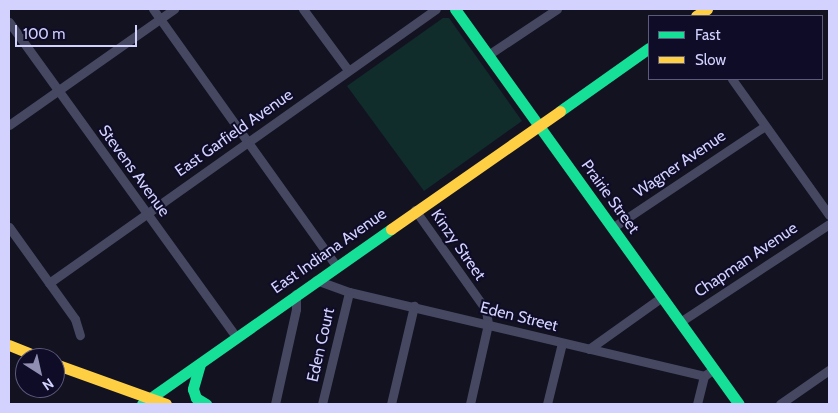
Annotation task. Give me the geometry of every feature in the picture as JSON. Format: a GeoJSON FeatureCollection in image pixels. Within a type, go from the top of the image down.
{"type":"FeatureCollection","features":[{"type":"Feature","properties":{"kind":"main road","name":"Prairie Street"},"geometry":{"type":"LineString","coordinates":[[455,9],[680,322],[709,372],[739,404]]}},
{"type":"Feature","properties":{"kind":"main road","name":"East Indiana Avenue"},"geometry":{"type":"LineString","coordinates":[[146,402],[537,124],[648,49]]}},
{"type":"Feature","properties":{"kind":"main road"},"geometry":{"type":"LineString","coordinates":[[200,364],[193,389],[196,398],[206,404]]}},
{"type":"Feature","properties":{"kind":"main road"},"geometry":{"type":"LineString","coordinates":[[65,368],[146,402],[166,404]]}},
{"type":"Feature","properties":{"kind":"street"},"geometry":{"type":"LineString","coordinates":[[153,9],[336,266]]}},
{"type":"Feature","properties":{"kind":"street"},"geometry":{"type":"LineString","coordinates":[[9,125],[174,9]]}},
{"type":"Feature","properties":{"kind":"street"},"geometry":{"type":"LineString","coordinates":[[303,9],[348,70]]}},
{"type":"Feature","properties":{"kind":"street","name":"East Garfield Avenue"},"geometry":{"type":"LineString","coordinates":[[49,283],[436,9]]}},
{"type":"Feature","properties":{"kind":"street"},"geometry":{"type":"LineString","coordinates":[[488,55],[557,9]]}},
{"type":"Feature","properties":{"kind":"street","name":"Stevens Avenue"},"geometry":{"type":"LineString","coordinates":[[9,22],[236,337]]}},
{"type":"Feature","properties":{"kind":"street"},"geometry":{"type":"LineString","coordinates":[[733,80],[829,215]]}},
{"type":"Feature","properties":{"kind":"street","name":"Wagner Avenue"},"geometry":{"type":"LineString","coordinates":[[612,228],[765,126]]}},
{"type":"Feature","properties":{"kind":"street","name":"Kinzy Street"},"geometry":{"type":"LineString","coordinates":[[415,210],[486,310],[488,324]]}},
{"type":"Feature","properties":{"kind":"street","name":"Chapman Avenue"},"geometry":{"type":"LineString","coordinates":[[680,322],[829,224]]}},
{"type":"Feature","properties":{"kind":"street"},"geometry":{"type":"LineString","coordinates":[[9,227],[75,320],[80,335]]}},
{"type":"Feature","properties":{"kind":"street","name":"Eden Street"},"geometry":{"type":"LineString","coordinates":[[316,280],[349,292],[414,306],[562,343],[709,372]]}},
{"type":"Feature","properties":{"kind":"street","name":"Eden Court"},"geometry":{"type":"LineString","coordinates":[[322,404],[349,292]]}},
{"type":"Feature","properties":{"kind":"street"},"geometry":{"type":"LineString","coordinates":[[275,404],[296,309],[296,294]]}},
{"type":"Feature","properties":{"kind":"street"},"geometry":{"type":"LineString","coordinates":[[589,349],[662,298]]}},
{"type":"Feature","properties":{"kind":"street"},"geometry":{"type":"LineString","coordinates":[[391,404],[414,306]]}},
{"type":"Feature","properties":{"kind":"street"},"geometry":{"type":"LineString","coordinates":[[470,404],[488,324]]}},
{"type":"Feature","properties":{"kind":"street"},"geometry":{"type":"LineString","coordinates":[[547,404],[562,343]]}},
{"type":"Feature","properties":{"kind":"street"},"geometry":{"type":"LineString","coordinates":[[780,404],[829,370]]}},
{"type":"Feature","properties":{"kind":"street"},"geometry":{"type":"LineString","coordinates":[[697,404],[709,372]]}},
{"type":"Feature","properties":{"kind":"green space"},"geometry":{"type":"Polygon","coordinates":[[[443,18],[449,18],[522,121],[424,191],[347,86],[443,18]]]}},
{"type":"Feature","properties":{"kind":"traffic: fast"},"geometry":{"type":"LineString","coordinates":[[455,9],[739,404]]}},
{"type":"Feature","properties":{"kind":"traffic: fast"},"geometry":{"type":"LineString","coordinates":[[560,111],[648,49]]}},
{"type":"Feature","properties":{"kind":"traffic: fast"},"geometry":{"type":"LineString","coordinates":[[142,404],[391,229]]}},
{"type":"Feature","properties":{"kind":"traffic: fast"},"geometry":{"type":"LineString","coordinates":[[200,364],[193,389],[196,398],[206,404]]}},
{"type":"Feature","properties":{"kind":"traffic: slow"},"geometry":{"type":"LineString","coordinates":[[698,15],[707,9]]}},
{"type":"Feature","properties":{"kind":"traffic: slow"},"geometry":{"type":"LineString","coordinates":[[391,229],[560,111]]}},
{"type":"Feature","properties":{"kind":"traffic: slow"},"geometry":{"type":"LineString","coordinates":[[9,345],[16,348]]}},
{"type":"Feature","properties":{"kind":"traffic: slow"},"geometry":{"type":"LineString","coordinates":[[65,368],[166,404]]}}]}
